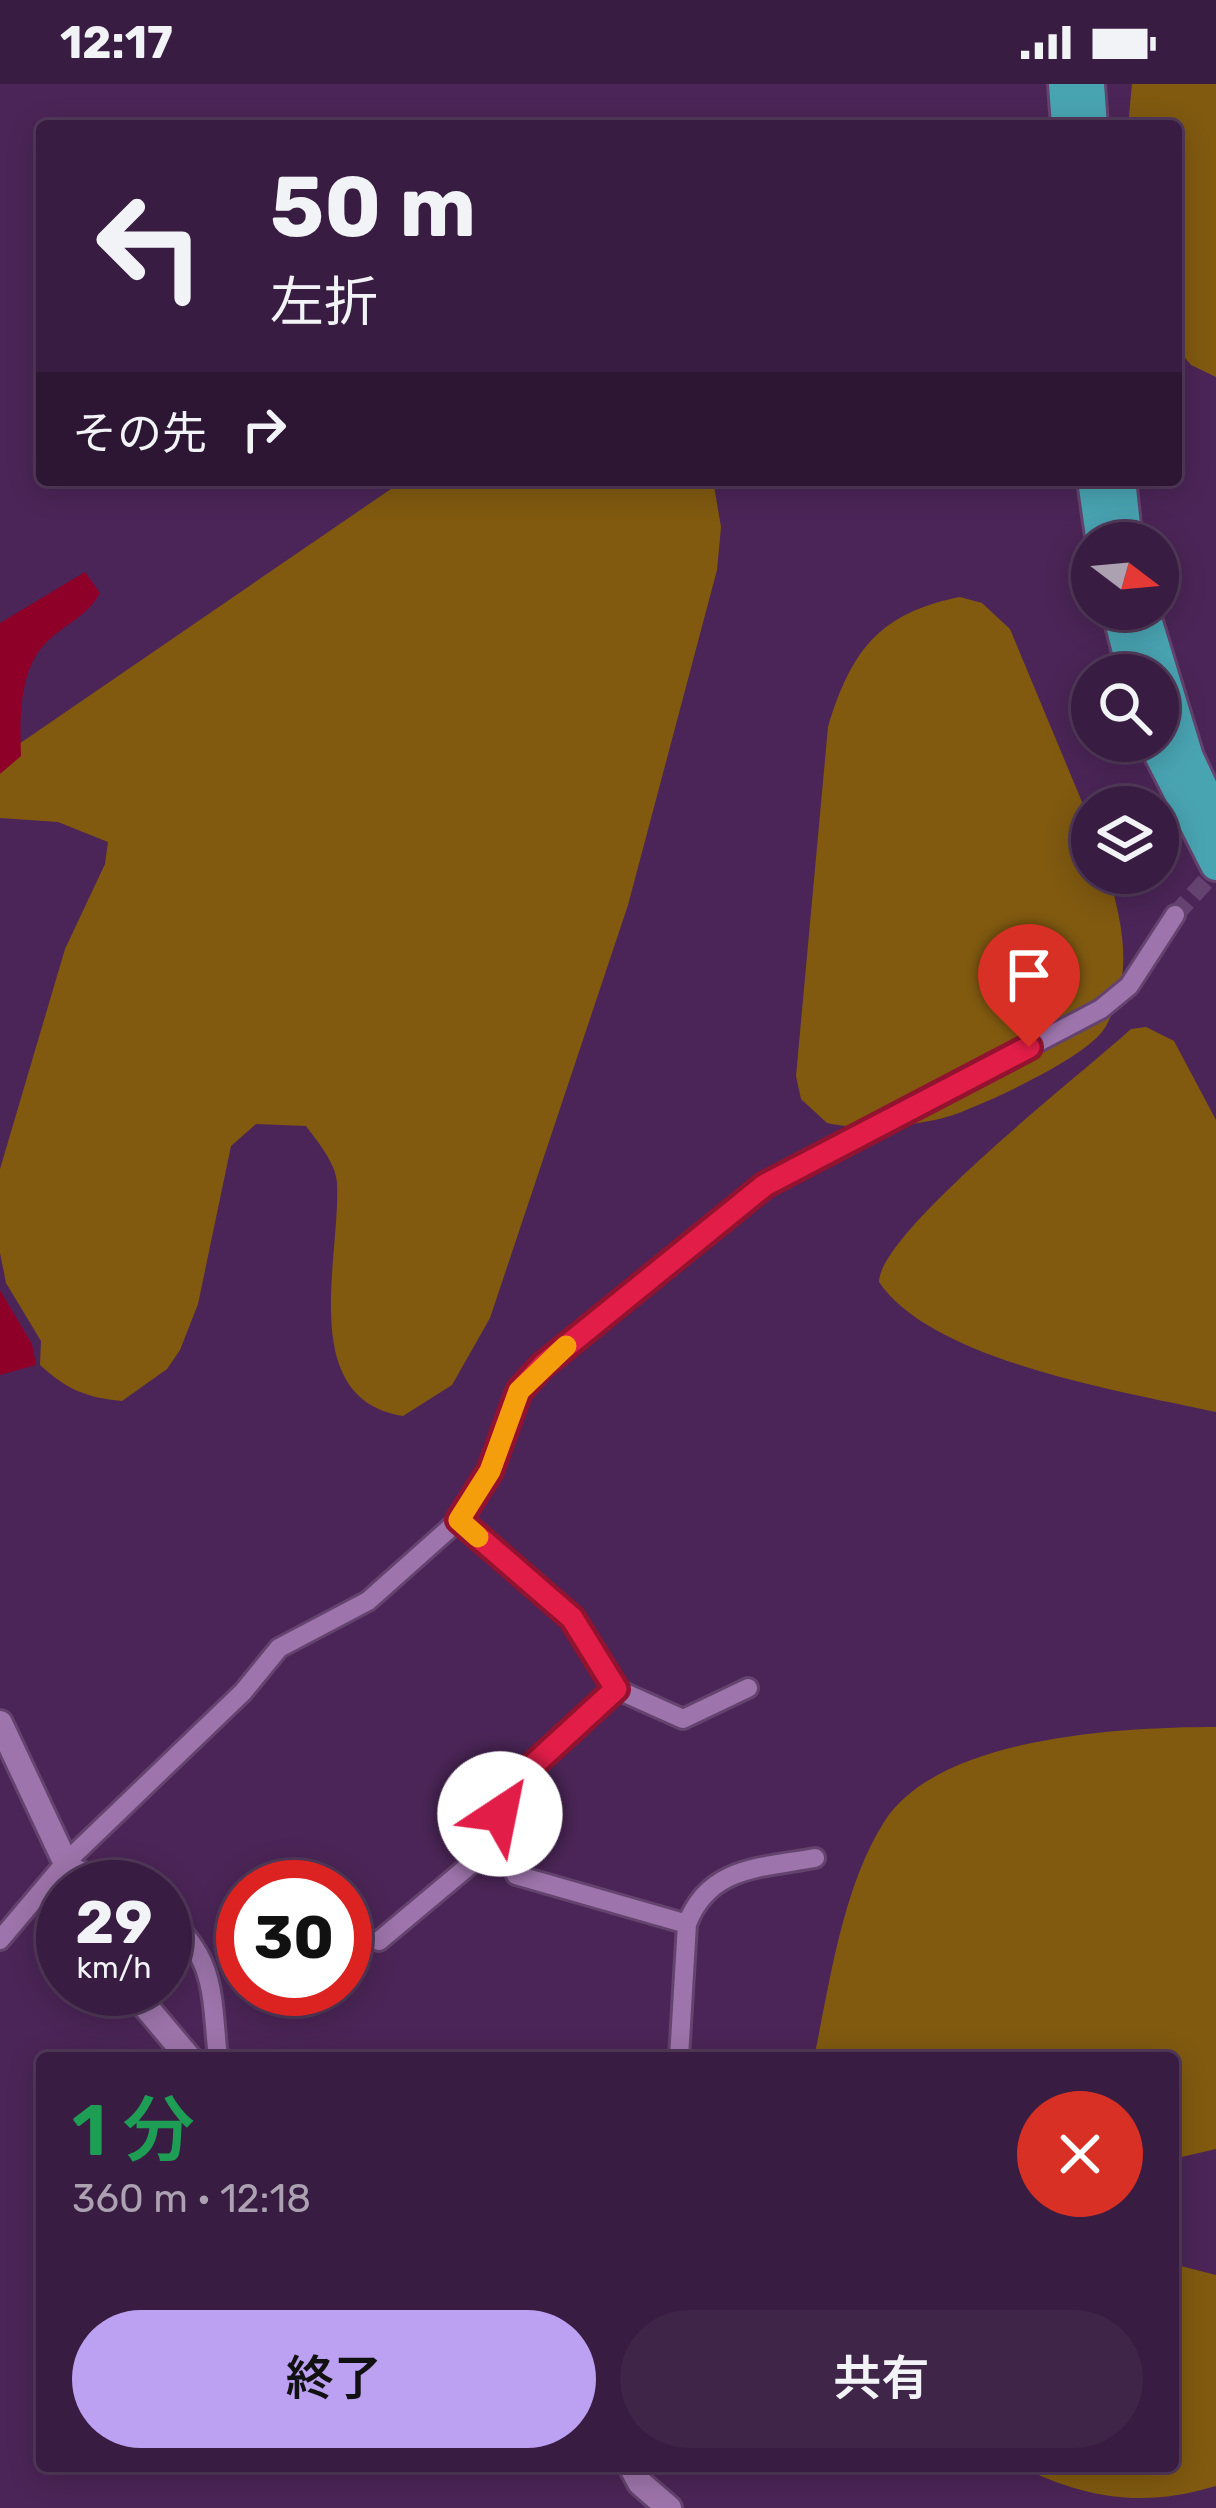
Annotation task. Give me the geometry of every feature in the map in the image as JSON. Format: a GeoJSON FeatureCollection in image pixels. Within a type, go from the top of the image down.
{"type":"FeatureCollection","features":[{"type":"Feature","properties":{"kind":"highway"},"geometry":{"type":"LineString","coordinates":[[1064,84],[1067,120]]}},
{"type":"Feature","properties":{"kind":"highway"},"geometry":{"type":"LineString","coordinates":[[1089,84],[1091,120]]}},
{"type":"Feature","properties":{"kind":"highway"},"geometry":{"type":"LineString","coordinates":[[1094,486],[1099,522]]}},
{"type":"Feature","properties":{"kind":"highway"},"geometry":{"type":"LineString","coordinates":[[1121,486],[1125,522]]}},
{"type":"Feature","properties":{"kind":"highway"},"geometry":{"type":"LineString","coordinates":[[1149,630],[1188,757],[1216,817]]}},
{"type":"Feature","properties":{"kind":"highway"},"geometry":{"type":"LineString","coordinates":[[1164,762],[1216,865]]}},
{"type":"Feature","properties":{"kind":"street"},"geometry":{"type":"LineString","coordinates":[[68,1860],[243,1692],[279,1648],[368,1601],[459,1520],[490,1471],[519,1391],[542,1366],[765,1185],[1101,1010],[1129,986],[1174,915]]}},
{"type":"Feature","properties":{"kind":"street"},"geometry":{"type":"LineString","coordinates":[[459,1520],[572,1618],[616,1689],[683,1718],[748,1688]]}},
{"type":"Feature","properties":{"kind":"street"},"geometry":{"type":"LineString","coordinates":[[616,1689],[506,1790],[502,1838],[516,1875],[687,1924]]}},
{"type":"Feature","properties":{"kind":"street"},"geometry":{"type":"LineString","coordinates":[[0,1723],[62,1860]]}},
{"type":"Feature","properties":{"kind":"street"},"geometry":{"type":"LineString","coordinates":[[380,1941],[470,1859],[502,1838]]}},
{"type":"Feature","properties":{"kind":"street"},"geometry":{"type":"LineString","coordinates":[[679,2052],[687,1924],[706,1889],[725,1875],[815,1858]]}},
{"type":"Feature","properties":{"kind":"street"},"geometry":{"type":"LineString","coordinates":[[0,1940],[36,1897]]}},
{"type":"Feature","properties":{"kind":"street"},"geometry":{"type":"LineString","coordinates":[[192,1940],[209,1971],[217,2052]]}},
{"type":"Feature","properties":{"kind":"street"},"geometry":{"type":"LineString","coordinates":[[154,2016],[184,2052]]}},
{"type":"Feature","properties":{"kind":"street"},"geometry":{"type":"LineString","coordinates":[[634,2472],[669,2508]]}},
{"type":"Feature","properties":{"kind":"shaded area"},"geometry":{"type":"Polygon","coordinates":[[[1132,84],[1216,84],[1216,377],[1191,365],[1182,354],[1182,120],[1129,120],[1132,84]]]}},
{"type":"Feature","properties":{"kind":"shaded area"},"geometry":{"type":"Polygon","coordinates":[[[395,486],[714,486],[721,527],[717,570],[628,905],[490,1318],[452,1385],[403,1416],[370,1404],[348,1383],[336,1354],[331,1321],[337,1183],[325,1153],[306,1126],[256,1124],[231,1146],[198,1304],[167,1369],[122,1401],[88,1395],[40,1365],[41,1341],[6,1283],[0,1253],[0,1169],[65,949],[105,864],[108,842],[58,822],[0,818],[0,757],[395,486]]]}},
{"type":"Feature","properties":{"kind":"shaded area"},"geometry":{"type":"Polygon","coordinates":[[[85,572],[100,593],[84,613],[51,638],[32,663],[23,693],[21,756],[0,774],[0,623],[85,572]]]}},
{"type":"Feature","properties":{"kind":"shaded area"},"geometry":{"type":"Polygon","coordinates":[[[960,597],[982,603],[1010,629],[1075,786],[1071,786],[1071,894],[1113,894],[1123,950],[1120,988],[1106,1026],[1096,1038],[1061,1064],[992,1099],[956,1114],[910,1124],[858,1127],[827,1123],[801,1099],[796,1076],[828,727],[847,677],[872,640],[908,613],[960,597]]]}},
{"type":"Feature","properties":{"kind":"shaded area"},"geometry":{"type":"Polygon","coordinates":[[[1146,1027],[1174,1041],[1216,1120],[1216,1412],[1083,1383],[985,1353],[941,1333],[905,1309],[879,1282],[888,1258],[947,1191],[1131,1029],[1146,1027]]]}},
{"type":"Feature","properties":{"kind":"shaded area"},"geometry":{"type":"Polygon","coordinates":[[[0,1290],[32,1344],[36,1365],[0,1375],[0,1290]]]}},
{"type":"Feature","properties":{"kind":"shaded area"},"geometry":{"type":"Polygon","coordinates":[[[1216,1727],[1216,2149],[1179,2158],[1179,2052],[815,2052],[839,1937],[858,1876],[884,1822],[910,1793],[946,1771],[989,1754],[1036,1742],[1133,1730],[1216,1727]]]}},
{"type":"Feature","properties":{"kind":"shaded area"},"geometry":{"type":"Polygon","coordinates":[[[1179,2266],[1216,2275],[1216,2486],[1164,2497],[1116,2497],[1033,2472],[1179,2472],[1179,2266]]]}},
{"type":"Feature","properties":{"kind":"tunnel"},"geometry":{"type":"LineString","coordinates":[[1175,915],[1216,870]]}},
{"type":"Feature","properties":{"kind":"slow traffic"},"geometry":{"type":"LineString","coordinates":[[478,1537],[459,1520],[490,1471],[519,1391],[566,1346]]}},
{"type":"Feature","properties":{"kind":"route"},"geometry":{"type":"LineString","coordinates":[[500,1814],[506,1790],[616,1689],[572,1618],[459,1520],[490,1471],[519,1391],[542,1366],[642,1290],[765,1185],[1029,1047]]}}]}
